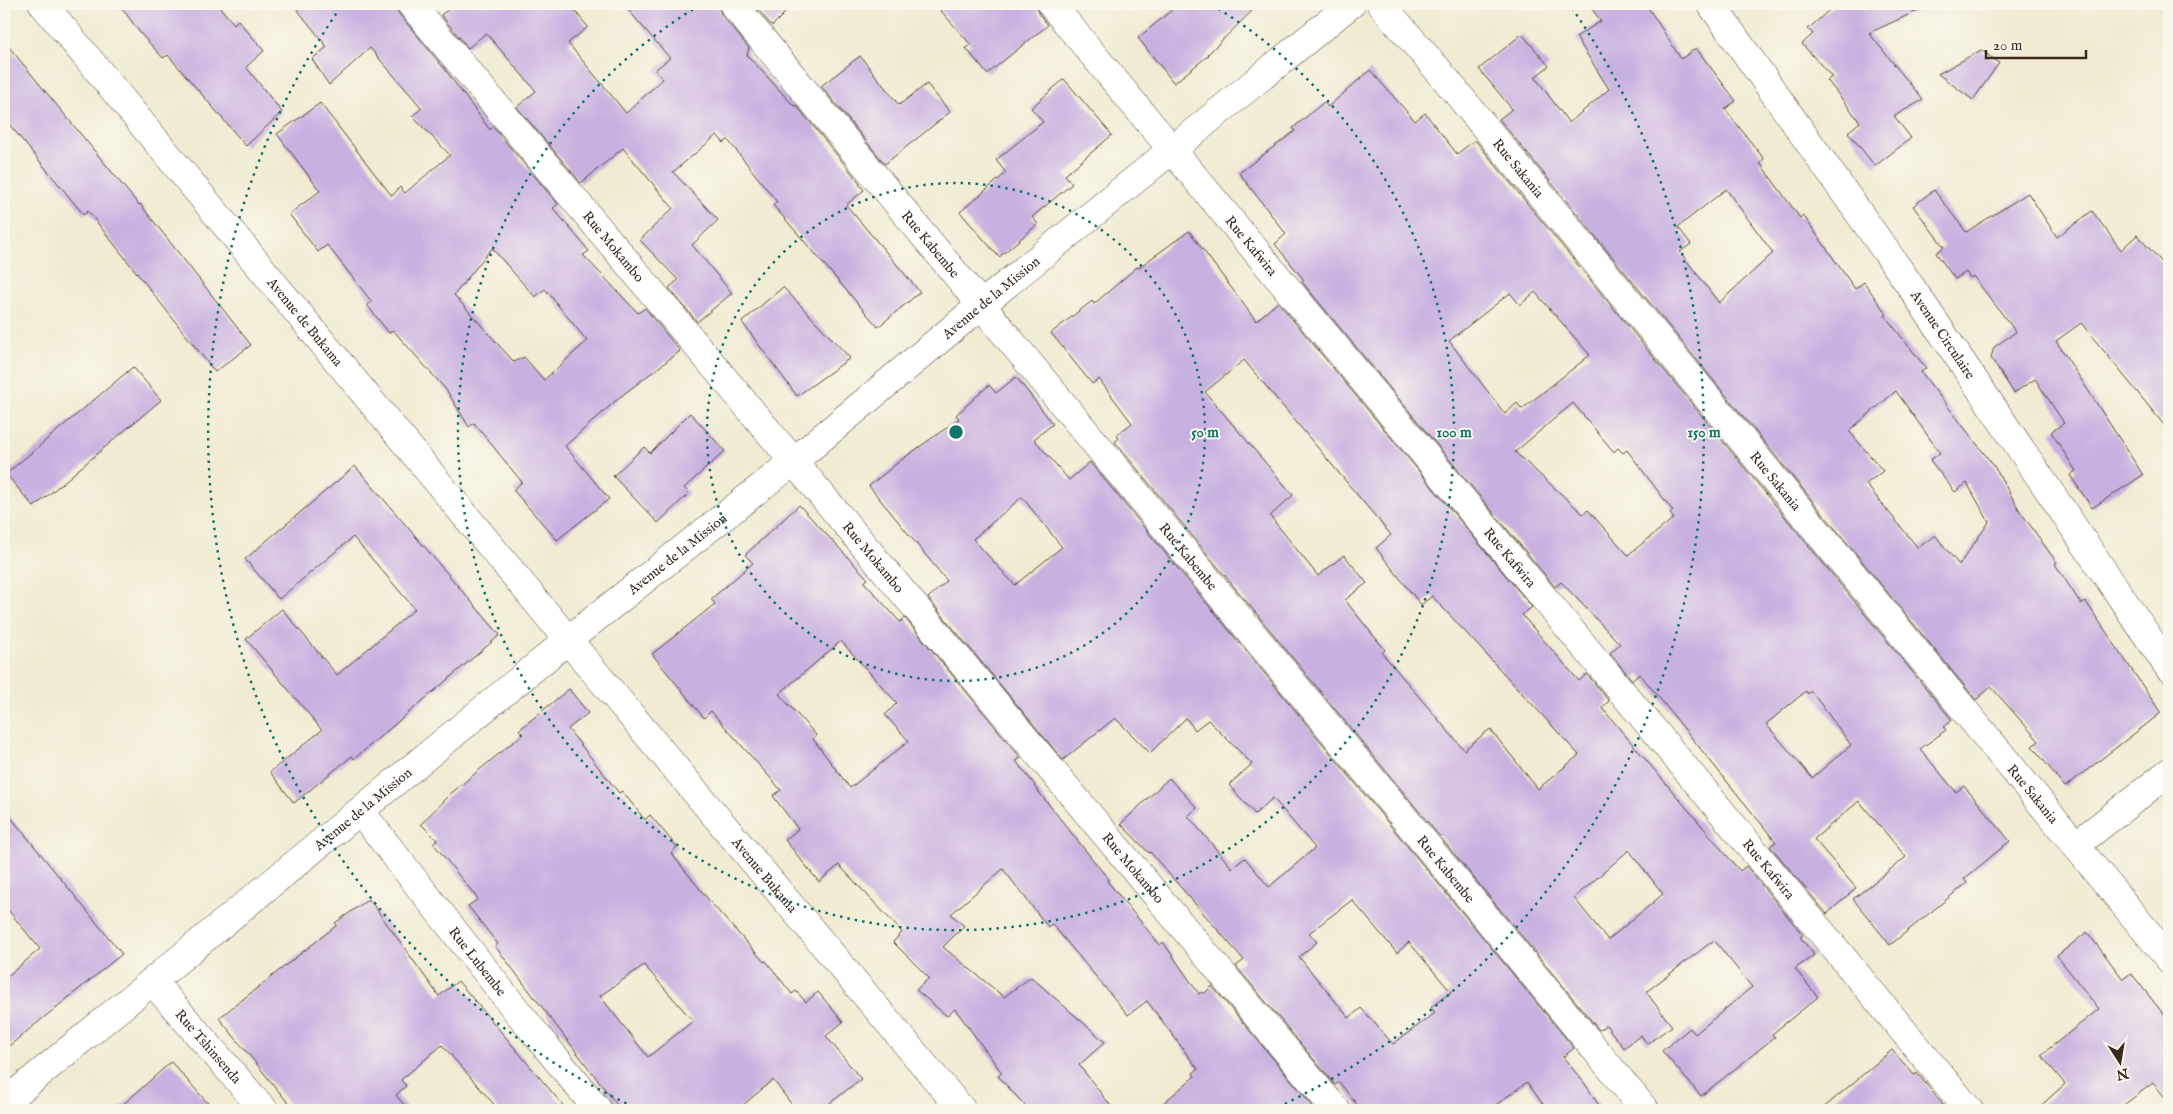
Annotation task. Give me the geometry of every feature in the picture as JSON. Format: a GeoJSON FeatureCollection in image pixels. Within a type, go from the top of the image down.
{"type":"FeatureCollection","features":[{"type":"Feature","properties":{"kind":"street","name":"Avenue de Bukama"},"geometry":{"type":"LineString","coordinates":[[43,4],[568,640]]}},
{"type":"Feature","properties":{"kind":"street","name":"Rue Mokambo"},"geometry":{"type":"LineString","coordinates":[[411,4],[1336,1110]]}},
{"type":"Feature","properties":{"kind":"street","name":"Rue Kabembe"},"geometry":{"type":"LineString","coordinates":[[733,4],[1645,1110]]}},
{"type":"Feature","properties":{"kind":"street","name":"Rue Kafwira"},"geometry":{"type":"LineString","coordinates":[[1051,4],[1969,1110]]}},
{"type":"Feature","properties":{"kind":"street","name":"Avenue de la Mission"},"geometry":{"type":"LineString","coordinates":[[4,1103],[568,640],[794,461],[981,305],[1351,4]]}},
{"type":"Feature","properties":{"kind":"street","name":"Rue Sakania"},"geometry":{"type":"LineString","coordinates":[[1381,4],[1438,70],[2169,959]]}},
{"type":"Feature","properties":{"kind":"street","name":"Avenue Circulaire"},"geometry":{"type":"LineString","coordinates":[[1712,4],[1907,280],[2169,668]]}},
{"type":"Feature","properties":{"kind":"street","name":"Avenue Bukama"},"geometry":{"type":"LineString","coordinates":[[568,640],[962,1110]]}},
{"type":"Feature","properties":{"kind":"street"},"geometry":{"type":"LineString","coordinates":[[2076,845],[2169,772]]}},
{"type":"Feature","properties":{"kind":"street","name":"Rue Lubembe"},"geometry":{"type":"LineString","coordinates":[[360,811],[517,1011],[598,1110]]}},
{"type":"Feature","properties":{"kind":"street","name":"Rue Tshinsenda"},"geometry":{"type":"LineString","coordinates":[[153,982],[264,1110]]}},
{"type":"Feature","properties":{"kind":"building"},"geometry":{"type":"Polygon","coordinates":[[[119,4],[217,4],[234,24],[238,20],[264,51],[246,67],[282,112],[246,146],[168,55],[163,58],[141,34],[119,4]]]}},
{"type":"Feature","properties":{"kind":"building"},"geometry":{"type":"Polygon","coordinates":[[[293,4],[391,4],[444,68],[490,130],[493,127],[558,204],[553,208],[589,251],[583,255],[638,313],[645,308],[680,351],[620,397],[565,446],[609,499],[557,540],[513,490],[522,482],[474,423],[469,427],[447,391],[393,330],[389,333],[367,305],[372,302],[327,245],[318,252],[289,214],[320,191],[277,134],[320,103],[392,196],[400,187],[405,193],[450,155],[412,116],[422,108],[370,48],[329,85],[312,59],[327,47],[293,4]],[[492,248],[454,295],[514,362],[524,357],[544,380],[587,341],[545,289],[535,297],[492,248]]]}},
{"type":"Feature","properties":{"kind":"building"},"geometry":{"type":"Polygon","coordinates":[[[455,4],[569,4],[588,27],[568,43],[626,113],[663,79],[655,70],[670,58],[623,4],[718,4],[721,14],[749,48],[747,55],[794,106],[796,105],[860,183],[864,190],[846,205],[920,292],[878,327],[773,205],[777,202],[728,140],[724,143],[717,135],[673,172],[718,220],[692,245],[732,293],[697,322],[669,288],[678,280],[640,240],[673,208],[623,148],[581,183],[517,107],[536,91],[486,33],[468,48],[441,15],[455,4]]]}},
{"type":"Feature","properties":{"kind":"building"},"geometry":{"type":"Polygon","coordinates":[[[753,4],[794,4],[772,26],[753,4]]]}},
{"type":"Feature","properties":{"kind":"building"},"geometry":{"type":"Polygon","coordinates":[[[935,4],[1036,4],[1039,14],[1048,25],[987,74],[966,48],[971,45],[935,4]]]}},
{"type":"Feature","properties":{"kind":"building"},"geometry":{"type":"Polygon","coordinates":[[[1179,4],[1259,4],[1209,55],[1174,83],[1138,38],[1179,4]]]}},
{"type":"Feature","properties":{"kind":"building"},"geometry":{"type":"Polygon","coordinates":[[[1588,4],[1646,4],[1681,59],[1696,48],[1736,101],[1725,109],[1764,159],[1760,163],[1800,218],[1803,215],[1855,289],[1864,282],[1887,315],[1885,316],[1926,368],[1921,372],[1994,466],[2020,511],[2057,563],[2055,564],[2081,604],[2086,602],[2161,713],[2065,787],[2032,746],[2039,741],[1991,687],[1976,700],[1499,119],[1512,109],[1479,69],[1522,34],[1549,66],[1535,77],[1569,123],[1609,89],[1576,37],[1601,21],[1588,4]],[[1726,189],[1678,227],[1691,244],[1680,252],[1719,303],[1773,253],[1726,189]],[[1896,391],[1849,431],[1883,471],[1866,484],[1918,548],[1935,535],[1959,565],[1989,522],[1967,483],[1955,492],[1930,460],[1940,453],[1896,391]]]}},
{"type":"Feature","properties":{"kind":"building"},"geometry":{"type":"Polygon","coordinates":[[[1836,4],[1932,4],[1869,33],[1923,100],[1894,116],[1911,138],[1875,166],[1848,132],[1860,122],[1827,80],[1832,77],[1802,44],[1813,34],[1808,29],[1836,4]]]}},
{"type":"Feature","properties":{"kind":"building"},"geometry":{"type":"Polygon","coordinates":[[[4,41],[140,204],[251,345],[215,372],[88,211],[84,215],[4,118],[4,41]]]}},
{"type":"Feature","properties":{"kind":"building"},"geometry":{"type":"Polygon","coordinates":[[[1981,50],[1999,63],[1973,100],[1938,74],[1981,50]]]}},
{"type":"Feature","properties":{"kind":"building"},"geometry":{"type":"Polygon","coordinates":[[[860,56],[899,105],[927,84],[950,112],[885,164],[821,86],[860,56]]]}},
{"type":"Feature","properties":{"kind":"building"},"geometry":{"type":"Polygon","coordinates":[[[1370,70],[1415,121],[1425,113],[1457,154],[1475,140],[1952,720],[1944,727],[1946,730],[1920,749],[1956,792],[1964,786],[2010,841],[1964,879],[1967,883],[1890,945],[1853,899],[1906,857],[1859,801],[1814,839],[1856,888],[1827,914],[1770,846],[1776,842],[1640,674],[1632,680],[1610,653],[1620,644],[1561,582],[1555,587],[1302,282],[1304,280],[1275,244],[1286,234],[1239,173],[1295,131],[1293,128],[1324,102],[1328,107],[1370,70]],[[1535,292],[1520,305],[1510,293],[1449,341],[1505,414],[1517,403],[1522,409],[1590,355],[1535,292]],[[1573,403],[1515,452],[1583,514],[1588,510],[1628,555],[1674,518],[1670,514],[1673,511],[1627,450],[1623,453],[1618,448],[1614,452],[1573,403]],[[1806,691],[1766,724],[1812,778],[1851,745],[1811,691],[1808,694],[1806,691]]]}},
{"type":"Feature","properties":{"kind":"building"},"geometry":{"type":"Polygon","coordinates":[[[1064,79],[1112,135],[1065,175],[1072,184],[1032,217],[1038,224],[999,257],[960,212],[1006,173],[996,160],[1043,122],[1031,108],[1064,79]]]}},
{"type":"Feature","properties":{"kind":"building"},"geometry":{"type":"Polygon","coordinates":[[[1934,190],[1966,232],[2028,193],[2057,237],[2092,211],[2121,250],[2137,235],[2169,270],[2169,431],[2081,323],[2056,341],[2143,475],[2092,508],[2070,475],[2076,471],[2051,432],[2064,423],[2035,379],[2014,393],[1991,358],[1994,347],[2016,332],[1973,276],[1970,278],[1966,272],[1955,279],[1936,253],[1944,247],[1913,206],[1934,190]]]}},
{"type":"Feature","properties":{"kind":"building"},"geometry":{"type":"Polygon","coordinates":[[[1189,231],[1256,321],[1278,302],[1532,607],[1522,615],[1579,681],[1587,674],[1609,701],[1602,708],[1740,871],[1746,866],[1803,935],[1800,937],[1814,955],[1795,969],[1818,997],[1772,1034],[1775,1037],[1701,1096],[1662,1051],[1690,1028],[1695,1034],[1752,987],[1714,940],[1646,992],[1672,1026],[1647,1044],[1641,1035],[1624,1048],[1606,1025],[1599,1030],[1115,442],[1119,438],[1116,435],[1132,423],[1099,379],[1092,384],[1051,333],[1092,301],[1094,304],[1138,268],[1189,231]],[[1244,360],[1205,392],[1293,495],[1270,516],[1318,576],[1344,555],[1367,583],[1345,600],[1385,650],[1382,653],[1464,750],[1490,729],[1538,789],[1579,755],[1432,596],[1421,605],[1376,548],[1391,535],[1244,360]],[[1629,850],[1574,898],[1608,940],[1663,894],[1629,850]]]}},
{"type":"Feature","properties":{"kind":"building"},"geometry":{"type":"Polygon","coordinates":[[[783,287],[850,358],[797,396],[742,322],[783,287]]]}},
{"type":"Feature","properties":{"kind":"building"},"geometry":{"type":"Polygon","coordinates":[[[133,367],[161,400],[34,507],[6,474],[133,367]]]}},
{"type":"Feature","properties":{"kind":"building"},"geometry":{"type":"Polygon","coordinates":[[[1016,377],[1053,424],[1034,439],[1069,480],[1090,462],[1574,1048],[1563,1057],[1585,1084],[1602,1110],[1547,1110],[1527,1082],[1489,1110],[1361,1110],[1339,1082],[1335,1085],[1236,966],[1244,960],[1150,852],[1121,824],[1169,778],[1197,808],[1188,816],[1232,868],[1245,858],[1269,887],[1315,848],[1273,798],[1255,814],[1229,785],[1252,764],[1208,720],[1195,730],[1186,718],[1150,753],[1115,718],[1063,760],[928,598],[947,581],[869,486],[901,460],[959,419],[956,415],[989,385],[996,393],[1016,377]],[[1022,497],[973,539],[1015,585],[1062,547],[1022,497]],[[1352,900],[1309,933],[1317,942],[1299,957],[1349,1018],[1361,1008],[1393,1044],[1435,1013],[1431,1007],[1451,992],[1409,942],[1397,953],[1352,900]]]}},
{"type":"Feature","properties":{"kind":"building"},"geometry":{"type":"Polygon","coordinates":[[[690,413],[725,451],[684,488],[689,493],[658,523],[613,476],[644,447],[650,453],[690,413]]]}},
{"type":"Feature","properties":{"kind":"building"},"geometry":{"type":"Polygon","coordinates":[[[355,466],[500,635],[354,759],[352,756],[294,803],[270,772],[322,730],[246,639],[282,609],[337,675],[415,609],[353,537],[279,599],[245,559],[355,466]]]}},
{"type":"Feature","properties":{"kind":"building"},"geometry":{"type":"Polygon","coordinates":[[[799,505],[868,579],[864,582],[900,622],[905,618],[1021,758],[1016,761],[1034,786],[1109,880],[1107,881],[1160,945],[1163,942],[1199,994],[1202,992],[1204,994],[1212,986],[1312,1105],[1306,1110],[1155,1110],[1195,1076],[1193,1073],[1198,1069],[1147,1001],[1128,1015],[1052,924],[1048,927],[1003,869],[951,914],[964,926],[943,947],[1004,997],[1031,977],[1105,1042],[1079,1065],[1114,1110],[1029,1110],[998,1076],[1002,1073],[955,1009],[947,1016],[916,990],[929,978],[893,942],[902,932],[839,865],[819,882],[785,840],[798,829],[773,796],[781,790],[711,711],[704,718],[652,654],[715,604],[711,599],[753,563],[745,555],[799,505]],[[841,641],[779,694],[816,735],[813,739],[850,788],[909,741],[885,715],[897,703],[841,641]]]}},
{"type":"Feature","properties":{"kind":"building"},"geometry":{"type":"Polygon","coordinates":[[[569,689],[588,713],[568,729],[619,793],[622,791],[645,820],[650,815],[677,847],[671,853],[711,903],[764,962],[766,961],[792,994],[796,991],[806,1002],[818,992],[843,1022],[826,1036],[861,1079],[821,1110],[796,1110],[773,1080],[737,1110],[621,1110],[495,946],[498,944],[468,906],[478,899],[433,843],[437,840],[421,824],[449,795],[523,734],[519,730],[569,689]],[[644,965],[600,996],[648,1057],[693,1021],[644,965]]]}},
{"type":"Feature","properties":{"kind":"building"},"geometry":{"type":"Polygon","coordinates":[[[4,809],[122,954],[4,1050],[4,979],[40,949],[4,905],[4,809]]]}},
{"type":"Feature","properties":{"kind":"building"},"geometry":{"type":"Polygon","coordinates":[[[369,899],[439,996],[458,981],[567,1110],[499,1110],[442,1045],[401,1080],[406,1086],[396,1095],[408,1110],[294,1110],[219,1018],[337,925],[335,923],[369,899]]]}},
{"type":"Feature","properties":{"kind":"building"},"geometry":{"type":"Polygon","coordinates":[[[2087,932],[2123,979],[2131,973],[2169,1021],[2169,1102],[2153,1083],[2117,1110],[2036,1110],[2065,1084],[2041,1055],[2099,1009],[2057,956],[2087,932]]]}},
{"type":"Feature","properties":{"kind":"building"},"geometry":{"type":"Polygon","coordinates":[[[1892,1050],[1914,1075],[1917,1073],[1947,1110],[1821,1110],[1892,1050]]]}},
{"type":"Feature","properties":{"kind":"building"},"geometry":{"type":"Polygon","coordinates":[[[171,1062],[214,1110],[117,1110],[171,1062]]]}}]}
